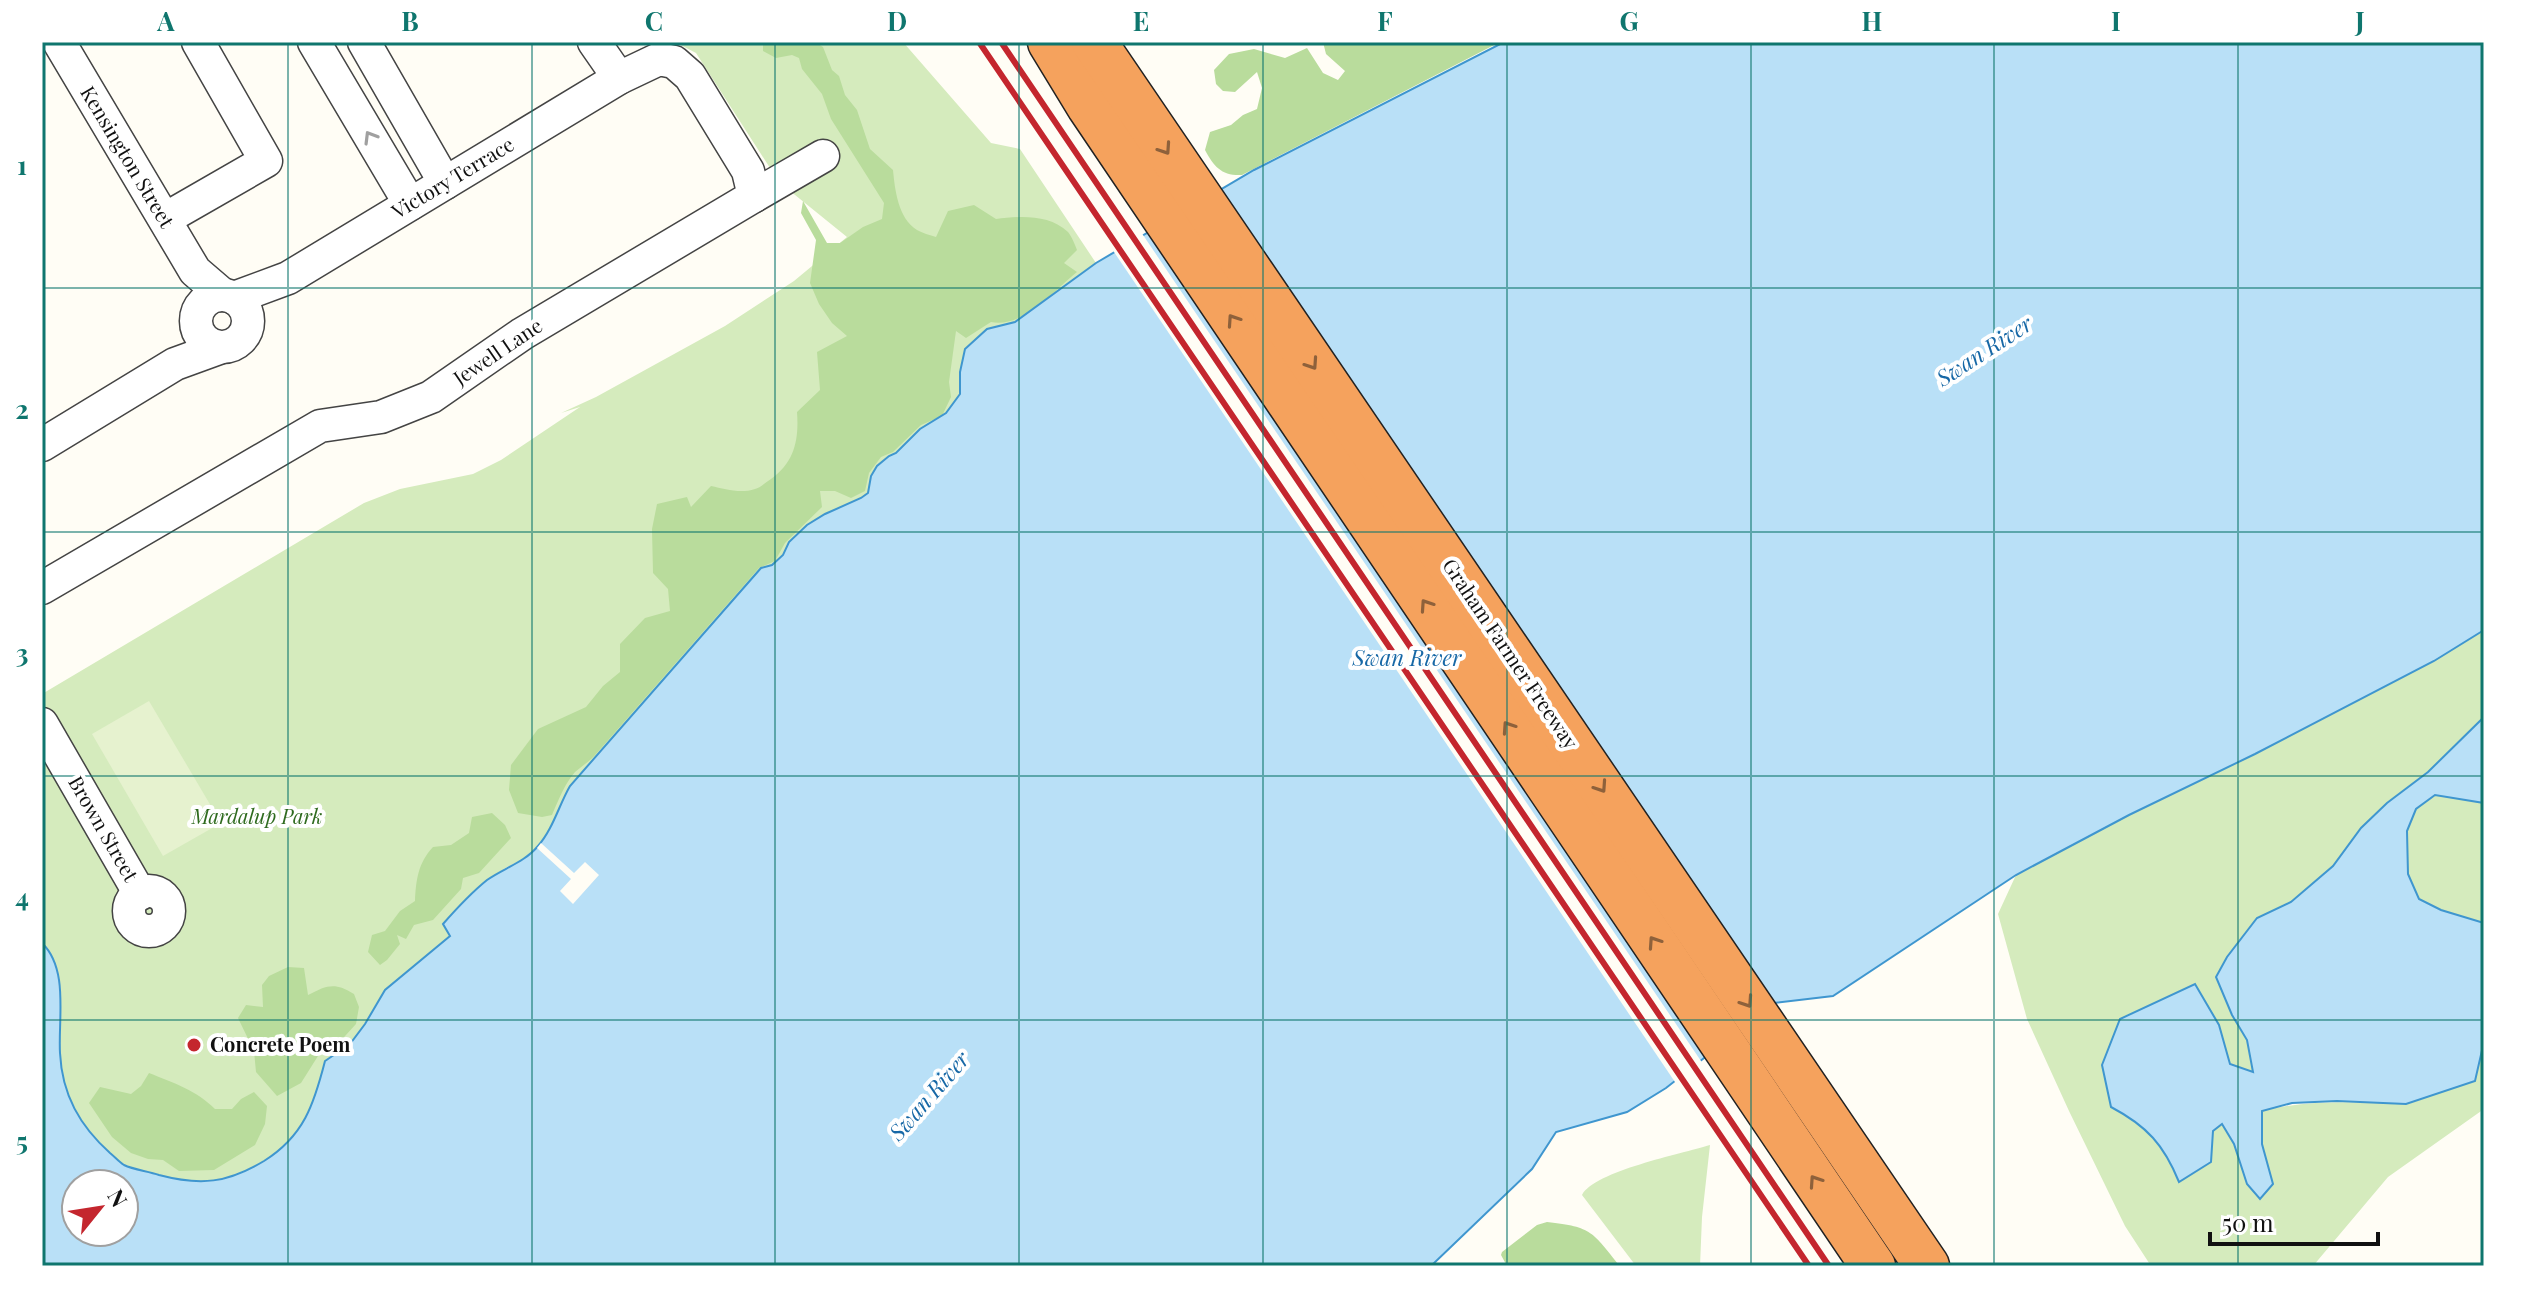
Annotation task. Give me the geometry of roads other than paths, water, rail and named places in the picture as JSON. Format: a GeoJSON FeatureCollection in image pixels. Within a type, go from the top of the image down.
{"type":"FeatureCollection","features":[{"type":"Feature","properties":{"kind":"highway","name":"Graham Farmer Freeway"},"geometry":{"type":"LineString","coordinates":[[1047,42],[1105,96],[1930,1266]]}},
{"type":"Feature","properties":{"kind":"highway","name":"Graham Farmer Freeway"},"geometry":{"type":"LineString","coordinates":[[1096,42],[1105,96],[1866,1256]]}},
{"type":"Feature","properties":{"kind":"street","name":"Kensington Street"},"geometry":{"type":"LineString","coordinates":[[59,42],[220,317]]}},
{"type":"Feature","properties":{"kind":"street"},"geometry":{"type":"LineString","coordinates":[[165,219],[266,161],[198,42]]}},
{"type":"Feature","properties":{"kind":"street"},"geometry":{"type":"LineString","coordinates":[[314,42],[410,204]]}},
{"type":"Feature","properties":{"kind":"street"},"geometry":{"type":"LineString","coordinates":[[364,42],[445,183]]}},
{"type":"Feature","properties":{"kind":"street"},"geometry":{"type":"LineString","coordinates":[[594,42],[619,78],[659,59],[674,62],[690,76],[748,171],[754,196]]}},
{"type":"Feature","properties":{"kind":"street","name":"Victory Terrace"},"geometry":{"type":"LineString","coordinates":[[42,445],[175,364],[220,317],[619,78]]}},
{"type":"Feature","properties":{"kind":"street","name":"Jewell Lane"},"geometry":{"type":"LineString","coordinates":[[42,588],[320,426],[381,417],[431,397],[522,334],[823,156]]}},
{"type":"Feature","properties":{"kind":"street","name":"Brown Street"},"geometry":{"type":"LineString","coordinates":[[42,724],[140,894]]}},
{"type":"Feature","properties":{"kind":"water","name":"Swan River"},"geometry":{"type":"Polygon","coordinates":[[[1504,42],[2484,42],[2484,630],[2434,661],[2016,875],[1833,996],[1774,1003],[1666,1088],[1627,1112],[1556,1132],[1532,1169],[1431,1266],[42,1266],[42,943],[56,966],[59,980],[61,1068],[74,1109],[99,1143],[120,1162],[132,1168],[60,1168],[60,1248],[140,1248],[140,1170],[188,1181],[226,1178],[264,1161],[289,1141],[311,1105],[325,1061],[350,1044],[385,990],[450,936],[443,924],[464,901],[487,880],[533,852],[548,832],[570,786],[761,568],[772,565],[783,555],[789,542],[807,525],[868,493],[871,476],[877,466],[896,453],[920,429],[946,413],[960,394],[960,372],[965,349],[987,329],[1015,322],[1096,263],[1254,170],[1504,42]]]}},
{"type":"Feature","properties":{"kind":"water"},"geometry":{"type":"Polygon","coordinates":[[[2484,717],[2484,803],[2435,795],[2416,809],[2407,831],[2408,874],[2419,899],[2441,910],[2484,923],[2483,1046],[2475,1081],[2406,1104],[2292,1103],[2262,1111],[2262,1144],[2273,1184],[2260,1199],[2247,1184],[2234,1144],[2222,1124],[2213,1131],[2211,1162],[2179,1182],[2153,1138],[2111,1107],[2102,1065],[2120,1019],[2195,984],[2219,1025],[2230,1064],[2253,1072],[2247,1040],[2232,1015],[2216,977],[2227,957],[2257,918],[2291,902],[2333,866],[2361,828],[2387,803],[2428,772],[2484,717]]]}},
{"type":"Feature","properties":{"kind":"railway"},"geometry":{"type":"LineString","coordinates":[[979,42],[1809,1266]]}},
{"type":"Feature","properties":{"kind":"railway"},"geometry":{"type":"LineString","coordinates":[[1001,42],[1829,1266]]}},
{"type":"Feature","properties":{"kind":"place","name":"Concrete Poem"},"geometry":{"type":"Point","coordinates":[194,1045]}},
{"type":"Feature","properties":{"kind":"park label","name":"Mardalup Park"},"geometry":{"type":"Point","coordinates":[257,817]}}]}
